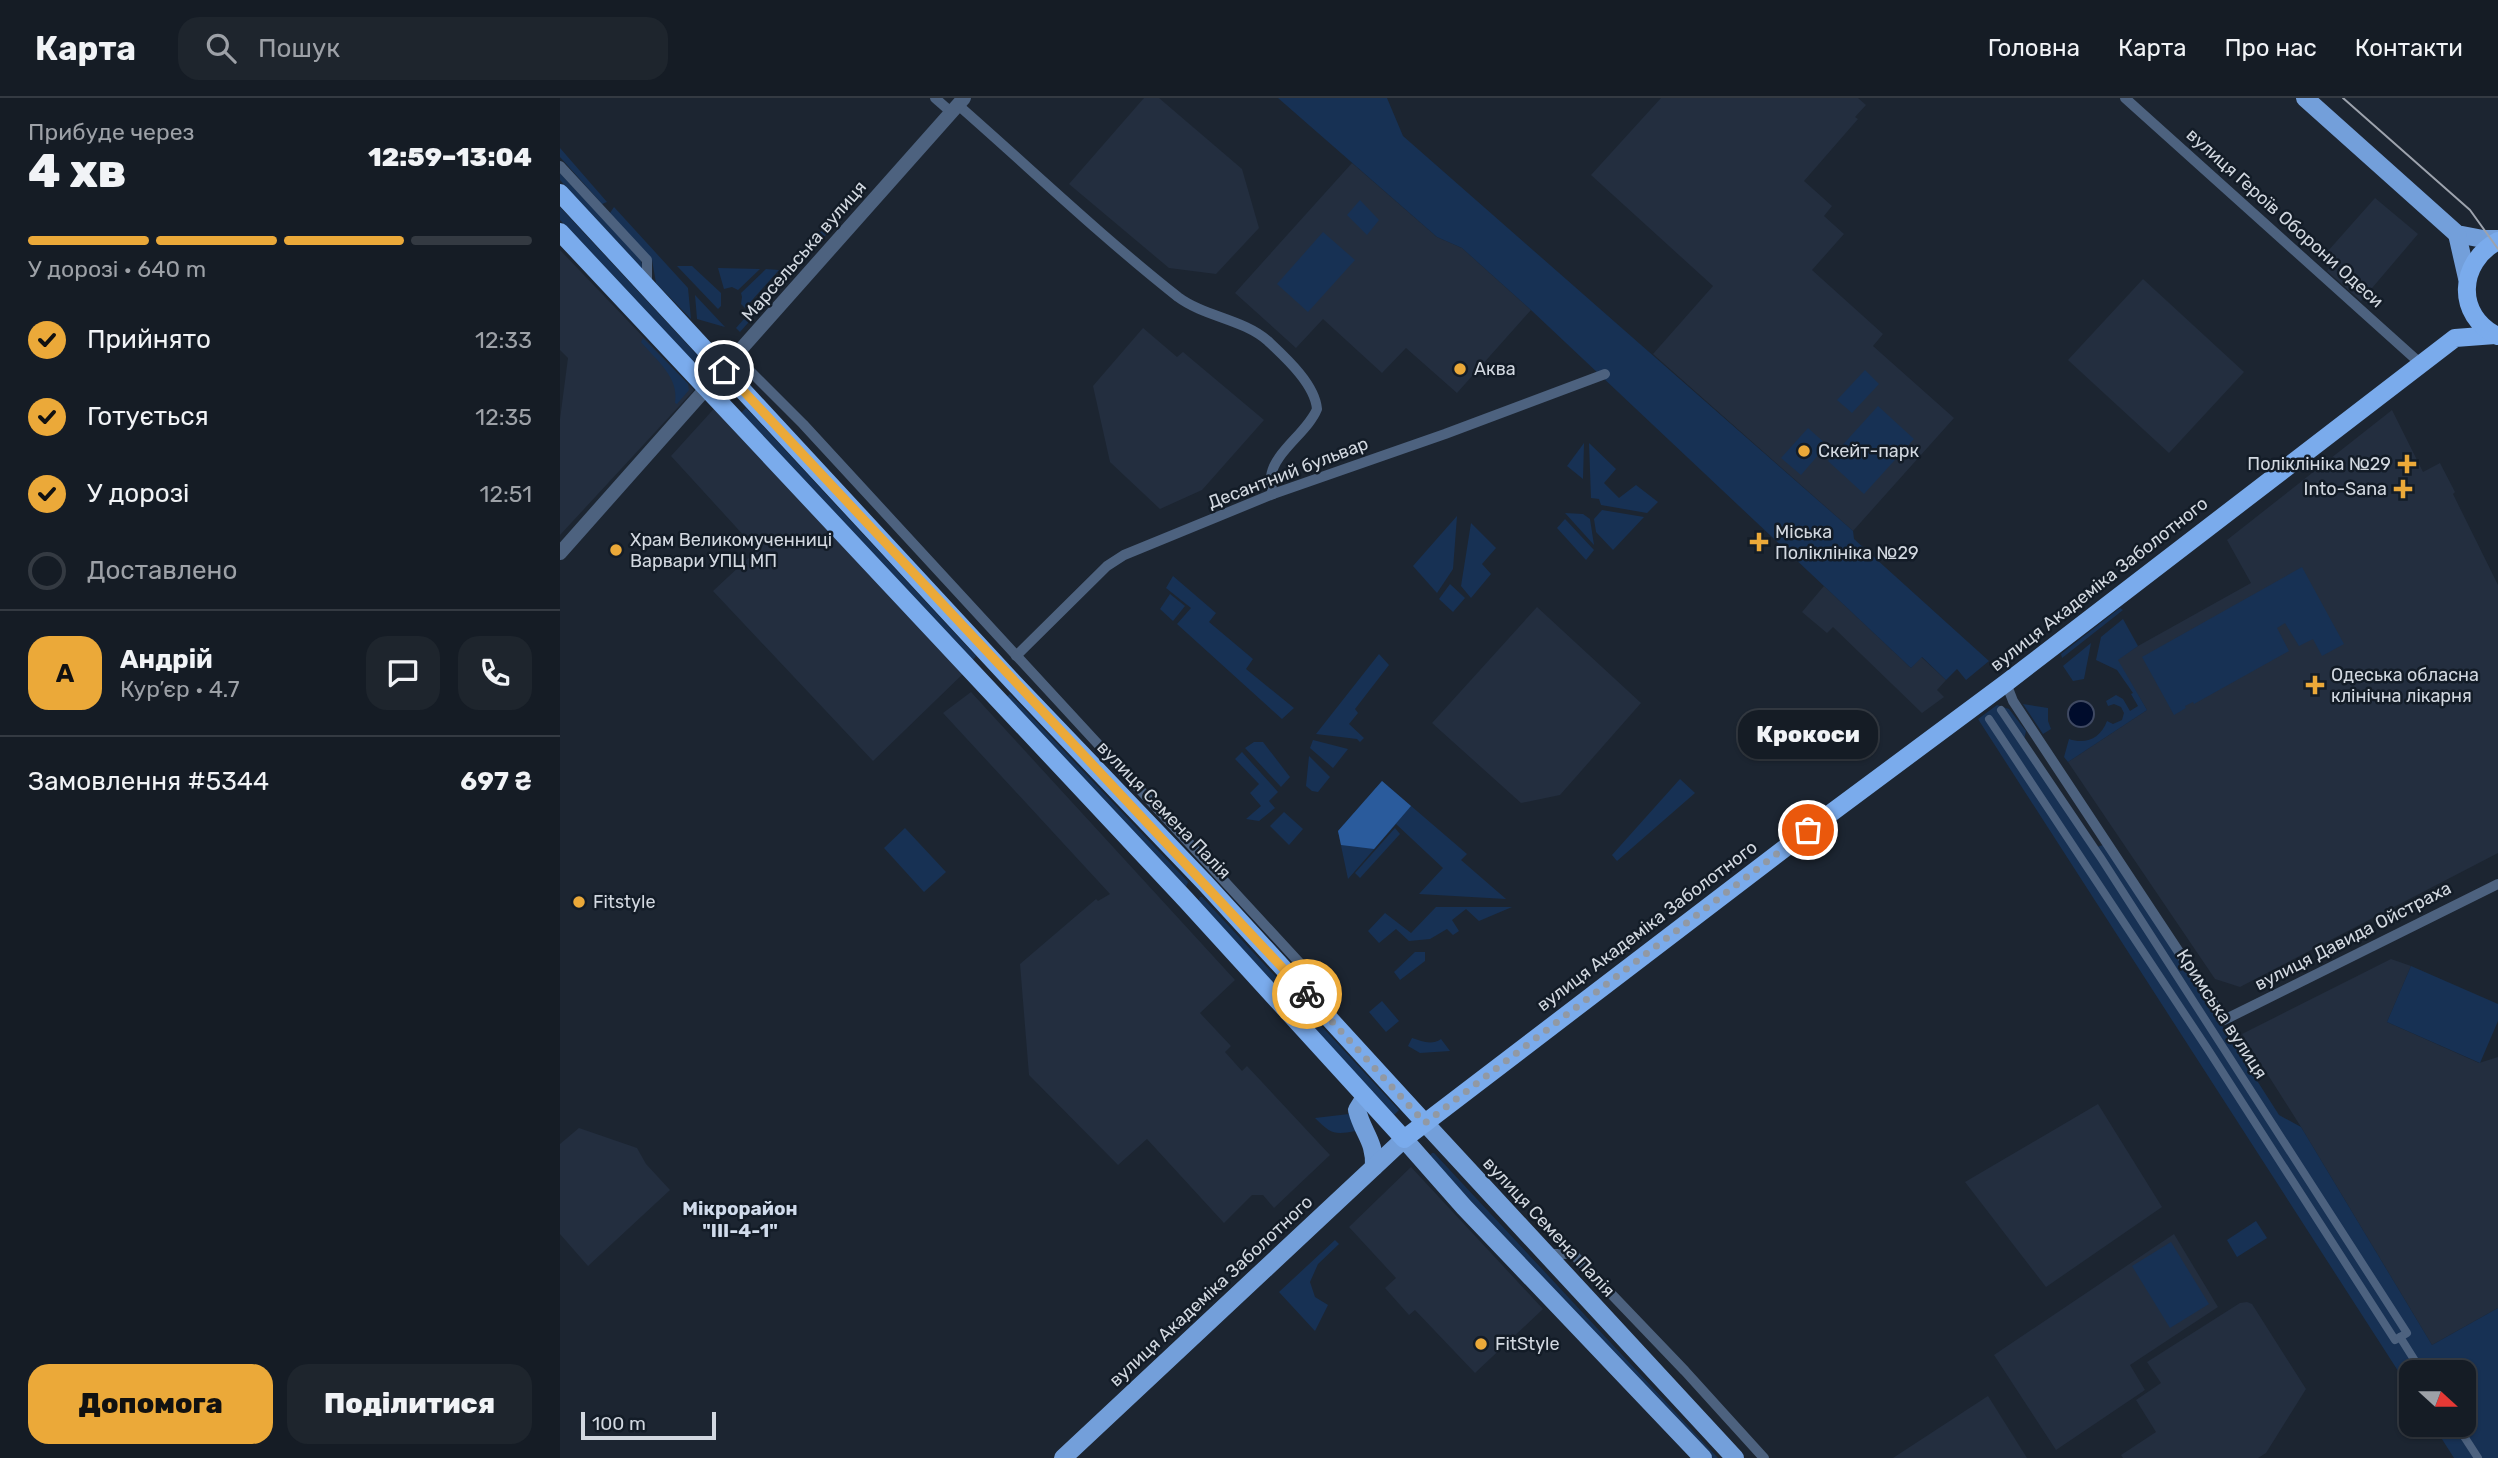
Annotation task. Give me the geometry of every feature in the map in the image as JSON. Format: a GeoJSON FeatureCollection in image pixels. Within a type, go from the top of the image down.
{"type":"FeatureCollection","features":[{"type":"Feature","properties":{"kind":"highway","name":"вулиця Семена Палія"},"geometry":{"type":"LineString","coordinates":[[560,193],[988,655],[1205,883],[1425,1123]]}},
{"type":"Feature","properties":{"kind":"highway"},"geometry":{"type":"LineString","coordinates":[[560,232],[1186,901],[1404,1139]]}},
{"type":"Feature","properties":{"kind":"highway"},"geometry":{"type":"LineString","coordinates":[[2496,335],[2466,335],[2455,338],[2472,264],[2482,251],[2498,240]]}},
{"type":"Feature","properties":{"kind":"highway"},"geometry":{"type":"LineString","coordinates":[[2467,287],[2471,312],[2481,325],[2496,335]]}},
{"type":"Feature","properties":{"kind":"highway","name":"вулиця Академіка Заболотного"},"geometry":{"type":"LineString","coordinates":[[1404,1139],[1823,818],[2006,683],[2455,338]]}},
{"type":"Feature","properties":{"kind":"highway"},"geometry":{"type":"LineString","coordinates":[[971,672],[988,655]]}},
{"type":"Feature","properties":{"kind":"highway"},"geometry":{"type":"LineString","coordinates":[[1186,901],[1205,883]]}},
{"type":"Feature","properties":{"kind":"main road"},"geometry":{"type":"LineString","coordinates":[[2305,98],[2457,234],[2498,240]]}},
{"type":"Feature","properties":{"kind":"main road"},"geometry":{"type":"LineString","coordinates":[[2457,234],[2467,287]]}},
{"type":"Feature","properties":{"kind":"main road"},"geometry":{"type":"LineString","coordinates":[[1365,1097],[1357,1110],[1361,1124],[1373,1145],[1374,1167]]}},
{"type":"Feature","properties":{"kind":"main road","name":"вулиця Семена Палія"},"geometry":{"type":"LineString","coordinates":[[1425,1123],[1735,1458]]}},
{"type":"Feature","properties":{"kind":"main road"},"geometry":{"type":"LineString","coordinates":[[1404,1139],[1464,1207],[1703,1458]]}},
{"type":"Feature","properties":{"kind":"main road","name":"вулиця Академіка Заболотного"},"geometry":{"type":"LineString","coordinates":[[1063,1458],[1404,1139]]}},
{"type":"Feature","properties":{"kind":"street"},"geometry":{"type":"LineString","coordinates":[[935,98],[958,105],[1181,299],[1253,330],[1289,360],[1310,389],[1317,409],[1276,463],[1271,477],[1273,494]]}},
{"type":"Feature","properties":{"kind":"street","name":"вулиця Героїв Оборони Одеси"},"geometry":{"type":"LineString","coordinates":[[2125,98],[2421,364]]}},
{"type":"Feature","properties":{"kind":"street","name":"Марсельська вулиця"},"geometry":{"type":"LineString","coordinates":[[560,554],[958,105]]}},
{"type":"Feature","properties":{"kind":"street"},"geometry":{"type":"LineString","coordinates":[[560,166],[646,260],[647,285]]}},
{"type":"Feature","properties":{"kind":"street"},"geometry":{"type":"LineString","coordinates":[[736,357],[803,424],[1320,985],[1325,1014]]}},
{"type":"Feature","properties":{"kind":"street","name":"Десантний бульвар"},"geometry":{"type":"LineString","coordinates":[[1016,656],[1115,560],[1273,494],[1605,374]]}},
{"type":"Feature","properties":{"kind":"street","name":"Кримська вулиця"},"geometry":{"type":"LineString","coordinates":[[2006,683],[2013,701],[2224,1020]]}},
{"type":"Feature","properties":{"kind":"street","name":"Кримська вулиця"},"geometry":{"type":"LineString","coordinates":[[1989,719],[2207,1048],[2395,1340],[2407,1333],[2101,858],[2001,710]]}},
{"type":"Feature","properties":{"kind":"street","name":"вулиця Давида Ойстраха"},"geometry":{"type":"LineString","coordinates":[[2224,1020],[2498,884]]}},
{"type":"Feature","properties":{"kind":"street"},"geometry":{"type":"LineString","coordinates":[[1546,1254],[1573,1254],[1765,1458]]}},
{"type":"Feature","properties":{"kind":"street","name":"Кримська вулиця"},"geometry":{"type":"LineString","coordinates":[[2400,1337],[2414,1360]]}},
{"type":"Feature","properties":{"kind":"street"},"geometry":{"type":"LineString","coordinates":[[1669,1387],[1685,1371]]}},
{"type":"Feature","properties":{"kind":"street"},"geometry":{"type":"LineString","coordinates":[[2464,1437],[2478,1458]]}},
{"type":"Feature","properties":{"kind":"shaded area"},"geometry":{"type":"Polygon","coordinates":[[[1144,98],[1159,98],[1242,169],[1259,228],[1216,274],[1169,268],[1069,184],[1144,98]]]}},
{"type":"Feature","properties":{"kind":"shaded area"},"geometry":{"type":"Polygon","coordinates":[[[1278,98],[1387,98],[1403,136],[1853,531],[1854,539],[1989,661],[1966,680],[1957,669],[1946,680],[1922,657],[1911,668],[1531,310],[1462,248],[1437,237],[1278,98]]]}},
{"type":"Feature","properties":{"kind":"shaded area"},"geometry":{"type":"Polygon","coordinates":[[[1661,98],[1858,98],[1866,105],[1855,117],[1858,119],[1804,181],[1832,206],[1824,216],[1844,234],[1812,270],[1883,334],[1873,346],[1954,418],[1853,531],[1653,354],[1713,286],[1591,175],[1661,98]]]}},
{"type":"Feature","properties":{"kind":"shaded area"},"geometry":{"type":"Polygon","coordinates":[[[560,148],[607,202],[602,204],[560,157],[560,148]]]}},
{"type":"Feature","properties":{"kind":"shaded area"},"geometry":{"type":"Polygon","coordinates":[[[1352,163],[1437,237],[1462,248],[1531,310],[1457,393],[1406,348],[1382,373],[1323,319],[1296,348],[1235,293],[1352,163]]]}},
{"type":"Feature","properties":{"kind":"shaded area"},"geometry":{"type":"Polygon","coordinates":[[[560,173],[641,260],[643,270],[560,180],[560,173]]]}},
{"type":"Feature","properties":{"kind":"shaded area"},"geometry":{"type":"Polygon","coordinates":[[[854,194],[856,201],[740,332],[736,328],[854,194]]]}},
{"type":"Feature","properties":{"kind":"shaded area"},"geometry":{"type":"Polygon","coordinates":[[[2375,198],[2418,234],[2361,301],[2327,271],[2337,259],[2328,251],[2375,198]]]}},
{"type":"Feature","properties":{"kind":"shaded area"},"geometry":{"type":"Polygon","coordinates":[[[1360,200],[1379,220],[1367,235],[1347,215],[1360,200]]]}},
{"type":"Feature","properties":{"kind":"shaded area"},"geometry":{"type":"Polygon","coordinates":[[[560,207],[699,357],[693,363],[560,220],[560,207]]]}},
{"type":"Feature","properties":{"kind":"shaded area"},"geometry":{"type":"Polygon","coordinates":[[[614,207],[688,288],[691,319],[656,283],[652,260],[610,213],[614,207]]]}},
{"type":"Feature","properties":{"kind":"shaded area"},"geometry":{"type":"Polygon","coordinates":[[[1323,232],[1355,260],[1308,312],[1277,284],[1323,232]]]}},
{"type":"Feature","properties":{"kind":"shaded area"},"geometry":{"type":"Polygon","coordinates":[[[560,250],[694,390],[560,535],[560,419],[568,358],[560,350],[560,250]]]}},
{"type":"Feature","properties":{"kind":"shaded area"},"geometry":{"type":"Polygon","coordinates":[[[677,266],[692,266],[721,293],[721,306],[718,309],[677,266]]]}},
{"type":"Feature","properties":{"kind":"shaded area"},"geometry":{"type":"Polygon","coordinates":[[[718,268],[760,269],[738,290],[732,287],[724,289],[718,268]]]}},
{"type":"Feature","properties":{"kind":"shaded area"},"geometry":{"type":"Polygon","coordinates":[[[766,269],[779,270],[745,308],[741,304],[741,293],[766,269]]]}},
{"type":"Feature","properties":{"kind":"shaded area"},"geometry":{"type":"Polygon","coordinates":[[[2143,279],[2244,372],[2169,453],[2068,360],[2143,279]]]}},
{"type":"Feature","properties":{"kind":"shaded area"},"geometry":{"type":"Polygon","coordinates":[[[695,295],[725,327],[697,319],[695,295]]]}},
{"type":"Feature","properties":{"kind":"shaded area"},"geometry":{"type":"Polygon","coordinates":[[[1143,328],[1177,357],[1183,352],[1264,420],[1202,490],[1160,509],[1110,462],[1093,386],[1143,328]]]}},
{"type":"Feature","properties":{"kind":"shaded area"},"geometry":{"type":"Polygon","coordinates":[[[643,338],[688,384],[689,390],[677,404],[670,377],[641,342],[643,338]]]}},
{"type":"Feature","properties":{"kind":"shaded area"},"geometry":{"type":"Polygon","coordinates":[[[1865,370],[1879,384],[1852,413],[1837,400],[1865,370]]]}},
{"type":"Feature","properties":{"kind":"shaded area"},"geometry":{"type":"Polygon","coordinates":[[[720,402],[968,669],[873,761],[713,591],[757,550],[671,456],[720,402]]]}},
{"type":"Feature","properties":{"kind":"shaded area"},"geometry":{"type":"Polygon","coordinates":[[[1878,406],[1914,439],[1864,494],[1828,461],[1878,406]]]}},
{"type":"Feature","properties":{"kind":"shaded area"},"geometry":{"type":"Polygon","coordinates":[[[746,408],[976,656],[972,661],[741,413],[746,408]]]}},
{"type":"Feature","properties":{"kind":"shaded area","name":"Одеська обласна клінічна лікарня"},"geometry":{"type":"Polygon","coordinates":[[[2392,410],[2423,472],[2440,463],[2498,585],[2498,853],[2240,987],[2215,979],[2068,762],[2147,710],[2117,660],[2251,583],[2227,540],[2392,410]]]}},
{"type":"Feature","properties":{"kind":"shaded area","name":"Скейт-парк"},"geometry":{"type":"Polygon","coordinates":[[[1808,428],[1827,445],[1801,475],[1781,458],[1808,428]]]}},
{"type":"Feature","properties":{"kind":"shaded area"},"geometry":{"type":"Polygon","coordinates":[[[1584,443],[1583,479],[1567,466],[1584,443]]]}},
{"type":"Feature","properties":{"kind":"shaded area"},"geometry":{"type":"Polygon","coordinates":[[[1589,443],[1616,469],[1604,483],[1619,498],[1636,485],[1658,502],[1647,513],[1601,505],[1599,499],[1591,498],[1589,443]]]}},
{"type":"Feature","properties":{"kind":"shaded area"},"geometry":{"type":"Polygon","coordinates":[[[1602,510],[1644,517],[1613,550],[1596,532],[1594,519],[1602,510]]]}},
{"type":"Feature","properties":{"kind":"shaded area"},"geometry":{"type":"Polygon","coordinates":[[[1565,513],[1583,514],[1590,519],[1594,545],[1565,513]]]}},
{"type":"Feature","properties":{"kind":"shaded area"},"geometry":{"type":"Polygon","coordinates":[[[1457,516],[1453,569],[1437,593],[1413,566],[1457,516]]]}},
{"type":"Feature","properties":{"kind":"shaded area"},"geometry":{"type":"Polygon","coordinates":[[[1565,519],[1594,550],[1586,560],[1557,528],[1565,519]]]}},
{"type":"Feature","properties":{"kind":"shaded area"},"geometry":{"type":"Polygon","coordinates":[[[1471,523],[1496,548],[1482,564],[1491,574],[1471,598],[1461,586],[1471,523]]]}},
{"type":"Feature","properties":{"kind":"shaded area"},"geometry":{"type":"Polygon","coordinates":[[[2302,567],[2344,644],[2322,656],[2313,639],[2299,646],[2285,623],[2277,628],[2289,651],[2194,704],[2193,702],[2185,706],[2186,708],[2174,715],[2142,657],[2302,567]]]}},
{"type":"Feature","properties":{"kind":"shaded area"},"geometry":{"type":"Polygon","coordinates":[[[1173,576],[1216,613],[1209,622],[1253,659],[1246,669],[1294,708],[1282,719],[1177,624],[1191,608],[1166,588],[1173,576]]]}},
{"type":"Feature","properties":{"kind":"shaded area"},"geometry":{"type":"Polygon","coordinates":[[[1450,584],[1465,598],[1453,612],[1439,599],[1450,584]]]}},
{"type":"Feature","properties":{"kind":"shaded area"},"geometry":{"type":"Polygon","coordinates":[[[1824,586],[1911,668],[1921,657],[1946,680],[1937,690],[1944,697],[1922,713],[1833,627],[1827,633],[1802,612],[1824,586]]]}},
{"type":"Feature","properties":{"kind":"shaded area"},"geometry":{"type":"Polygon","coordinates":[[[1170,594],[1185,606],[1173,621],[1160,609],[1170,594]]]}},
{"type":"Feature","properties":{"kind":"shaded area"},"geometry":{"type":"Polygon","coordinates":[[[1537,607],[1641,703],[1560,795],[1521,803],[1432,723],[1537,607]]]}},
{"type":"Feature","properties":{"kind":"shaded area"},"geometry":{"type":"Polygon","coordinates":[[[2120,608],[2123,610],[2062,658],[2061,654],[2120,608]]]}},
{"type":"Feature","properties":{"kind":"shaded area"},"geometry":{"type":"Polygon","coordinates":[[[2123,619],[2138,646],[2118,660],[2147,710],[2068,762],[2064,757],[2069,739],[2092,739],[2101,732],[2107,721],[2113,724],[2122,720],[2124,713],[2121,707],[2114,704],[2108,706],[2106,701],[2116,695],[2123,699],[2130,711],[2138,706],[2131,694],[2133,693],[2117,670],[2096,660],[2101,637],[2123,619]]]}},
{"type":"Feature","properties":{"kind":"shaded area"},"geometry":{"type":"Polygon","coordinates":[[[2091,643],[2084,679],[2073,681],[2063,666],[2091,643]]]}},
{"type":"Feature","properties":{"kind":"shaded area"},"geometry":{"type":"Polygon","coordinates":[[[1379,654],[1389,665],[1355,709],[1358,713],[1349,724],[1364,738],[1360,742],[1357,739],[1316,734],[1379,654]]]}},
{"type":"Feature","properties":{"kind":"shaded area"},"geometry":{"type":"Polygon","coordinates":[[[971,692],[1235,980],[1200,1013],[1231,1046],[1225,1052],[1242,1071],[1247,1066],[1330,1155],[1274,1208],[1263,1195],[1252,1195],[1224,1223],[1147,1139],[1118,1165],[1029,1075],[1020,964],[1096,899],[1098,901],[1110,894],[943,713],[971,692]]]}},
{"type":"Feature","properties":{"kind":"shaded area"},"geometry":{"type":"Polygon","coordinates":[[[1010,694],[1188,882],[1186,887],[1005,698],[1010,694]]]}},
{"type":"Feature","properties":{"kind":"shaded area"},"geometry":{"type":"Polygon","coordinates":[[[2081,701],[2090,705],[2094,714],[2090,723],[2081,727],[2072,723],[2068,714],[2072,705],[2081,701]]]}},
{"type":"Feature","properties":{"kind":"shaded area"},"geometry":{"type":"Polygon","coordinates":[[[2023,704],[2048,708],[2051,729],[2043,734],[2023,704]]]}},
{"type":"Feature","properties":{"kind":"shaded area"},"geometry":{"type":"Polygon","coordinates":[[[1997,705],[2009,709],[2026,731],[2024,740],[2097,847],[2106,844],[2279,1115],[2301,1127],[2432,1345],[2498,1308],[2498,1458],[2454,1458],[2441,1437],[2476,1437],[2476,1360],[2399,1360],[2399,1372],[1978,719],[1997,705]]]}},
{"type":"Feature","properties":{"kind":"shaded area"},"geometry":{"type":"Polygon","coordinates":[[[1313,740],[1348,749],[1333,768],[1310,748],[1313,740]]]}},
{"type":"Feature","properties":{"kind":"shaded area"},"geometry":{"type":"Polygon","coordinates":[[[1254,742],[1263,742],[1290,777],[1281,787],[1245,748],[1254,742]]]}},
{"type":"Feature","properties":{"kind":"shaded area"},"geometry":{"type":"Polygon","coordinates":[[[1242,752],[1278,792],[1269,801],[1275,808],[1259,821],[1246,819],[1261,806],[1250,793],[1259,784],[1235,759],[1242,752]]]}},
{"type":"Feature","properties":{"kind":"shaded area"},"geometry":{"type":"Polygon","coordinates":[[[1309,756],[1330,777],[1318,792],[1306,786],[1309,756]]]}},
{"type":"Feature","properties":{"kind":"shaded area"},"geometry":{"type":"Polygon","coordinates":[[[1680,779],[1695,793],[1617,861],[1612,855],[1680,779]]]}},
{"type":"Feature","properties":{"kind":"shaded area"},"geometry":{"type":"Polygon","coordinates":[[[1382,781],[1467,854],[1461,860],[1506,899],[1419,894],[1443,868],[1396,824],[1348,879],[1338,831],[1382,781]]]}},
{"type":"Feature","properties":{"kind":"shaded area"},"geometry":{"type":"Polygon","coordinates":[[[1382,781],[1411,806],[1374,849],[1341,845],[1338,831],[1382,781]]]}},
{"type":"Feature","properties":{"kind":"shaded area"},"geometry":{"type":"Polygon","coordinates":[[[1284,812],[1303,829],[1289,845],[1270,826],[1284,812]]]}},
{"type":"Feature","properties":{"kind":"shaded area"},"geometry":{"type":"Polygon","coordinates":[[[905,828],[946,872],[924,892],[884,848],[905,828]]]}},
{"type":"Feature","properties":{"kind":"shaded area"},"geometry":{"type":"Polygon","coordinates":[[[1395,828],[1400,834],[1360,878],[1355,873],[1395,828]]]}},
{"type":"Feature","properties":{"kind":"shaded area"},"geometry":{"type":"Polygon","coordinates":[[[1200,897],[1399,1110],[1394,1115],[1198,902],[1200,897]]]}},
{"type":"Feature","properties":{"kind":"shaded area"},"geometry":{"type":"Polygon","coordinates":[[[1436,907],[1512,907],[1479,921],[1466,909],[1452,920],[1459,931],[1453,935],[1447,929],[1430,939],[1409,941],[1396,929],[1379,943],[1368,931],[1385,913],[1411,933],[1436,907]]]}},
{"type":"Feature","properties":{"kind":"shaded area"},"geometry":{"type":"Polygon","coordinates":[[[1415,952],[1425,952],[1425,961],[1400,980],[1394,972],[1415,952]]]}},
{"type":"Feature","properties":{"kind":"shaded area"},"geometry":{"type":"Polygon","coordinates":[[[2391,959],[2411,966],[2387,1022],[2479,1063],[2498,1057],[2498,1308],[2432,1345],[2242,1034],[2391,959]]]}},
{"type":"Feature","properties":{"kind":"shaded area"},"geometry":{"type":"Polygon","coordinates":[[[2411,966],[2498,1004],[2498,1021],[2480,1063],[2387,1022],[2411,966]]]}},
{"type":"Feature","properties":{"kind":"shaded area"},"geometry":{"type":"Polygon","coordinates":[[[1382,1001],[1399,1021],[1386,1032],[1369,1012],[1382,1001]]]}},
{"type":"Feature","properties":{"kind":"shaded area"},"geometry":{"type":"Polygon","coordinates":[[[1412,1038],[1430,1043],[1441,1039],[1450,1051],[1420,1053],[1408,1046],[1412,1038]]]}},
{"type":"Feature","properties":{"kind":"shaded area"},"geometry":{"type":"Polygon","coordinates":[[[2098,1104],[2162,1207],[2046,1287],[1965,1182],[2098,1104]]]}},
{"type":"Feature","properties":{"kind":"shaded area"},"geometry":{"type":"Polygon","coordinates":[[[1349,1114],[1356,1131],[1333,1132],[1315,1118],[1349,1114]]]}},
{"type":"Feature","properties":{"kind":"shaded area"},"geometry":{"type":"Polygon","coordinates":[[[579,1128],[637,1148],[646,1164],[670,1190],[588,1266],[560,1234],[560,1144],[579,1128]]]}},
{"type":"Feature","properties":{"kind":"shaded area"},"geometry":{"type":"Polygon","coordinates":[[[1432,1153],[1718,1458],[1711,1458],[1429,1157],[1432,1153]]]}},
{"type":"Feature","properties":{"kind":"shaded area"},"geometry":{"type":"Polygon","coordinates":[[[1411,1167],[1543,1309],[1475,1373],[1415,1310],[1409,1315],[1385,1288],[1396,1278],[1349,1227],[1411,1167]]]}},
{"type":"Feature","properties":{"kind":"shaded area"},"geometry":{"type":"Polygon","coordinates":[[[2256,1221],[2267,1238],[2237,1257],[2227,1240],[2256,1221]]]}},
{"type":"Feature","properties":{"kind":"shaded area"},"geometry":{"type":"Polygon","coordinates":[[[2174,1234],[2218,1307],[2130,1365],[2145,1390],[2056,1450],[1994,1355],[2174,1234]]]}},
{"type":"Feature","properties":{"kind":"shaded area"},"geometry":{"type":"Polygon","coordinates":[[[1335,1240],[1339,1244],[1318,1264],[1310,1282],[1315,1297],[1328,1305],[1315,1331],[1279,1292],[1335,1240]]]}},
{"type":"Feature","properties":{"kind":"shaded area"},"geometry":{"type":"Polygon","coordinates":[[[2171,1242],[2209,1304],[2170,1328],[2132,1266],[2171,1242]]]}},
{"type":"Feature","properties":{"kind":"shaded area"},"geometry":{"type":"Polygon","coordinates":[[[2240,1303],[2252,1304],[2306,1389],[2266,1453],[2258,1458],[2123,1458],[2121,1455],[2156,1432],[2136,1400],[2161,1383],[2147,1362],[2240,1303]]]}},
{"type":"Feature","properties":{"kind":"shaded area"},"geometry":{"type":"Polygon","coordinates":[[[1988,1396],[2027,1458],[1893,1458],[1968,1409],[1988,1396]]]}},
{"type":"Feature","properties":{"kind":"tram line"},"geometry":{"type":"LineString","coordinates":[[2343,98],[2470,210],[2498,249]]}},
{"type":"Feature","properties":{"kind":"way so far"},"geometry":{"type":"LineString","coordinates":[[1307,994],[1425,1123],[1808,830]]}},
{"type":"Feature","properties":{"kind":"place","name":"Аква"},"geometry":{"type":"Point","coordinates":[1460,369]}},
{"type":"Feature","properties":{"kind":"place","name":"Скейт-парк"},"geometry":{"type":"Point","coordinates":[1804,451]}},
{"type":"Feature","properties":{"kind":"place","name":"Поліклініка №29"},"geometry":{"type":"Point","coordinates":[2407,464]}},
{"type":"Feature","properties":{"kind":"place","name":"Into-Sana"},"geometry":{"type":"Point","coordinates":[2403,489]}},
{"type":"Feature","properties":{"kind":"place","name":"Міська Поліклініка №29"},"geometry":{"type":"Point","coordinates":[1759,542]}},
{"type":"Feature","properties":{"kind":"place","name":"Храм Великомученниці Варвари УПЦ МП"},"geometry":{"type":"Point","coordinates":[616,550]}},
{"type":"Feature","properties":{"kind":"place","name":"Одеська обласна клінічна лікарня"},"geometry":{"type":"Point","coordinates":[2315,685]}},
{"type":"Feature","properties":{"kind":"place","name":"Крокоси"},"geometry":{"type":"Point","coordinates":[1808,830]}},
{"type":"Feature","properties":{"kind":"place","name":"Fitstyle"},"geometry":{"type":"Point","coordinates":[579,902]}},
{"type":"Feature","properties":{"kind":"place","name":"FitStyle"},"geometry":{"type":"Point","coordinates":[1481,1344]}},
{"type":"Feature","properties":{"kind":"district","name":"Мікрорайон \"ІІІ-4-1\""},"geometry":{"type":"Point","coordinates":[740,1219]}},
{"type":"Feature","properties":{"kind":"route"},"geometry":{"type":"LineString","coordinates":[[724,370],[1307,994]]}}]}
